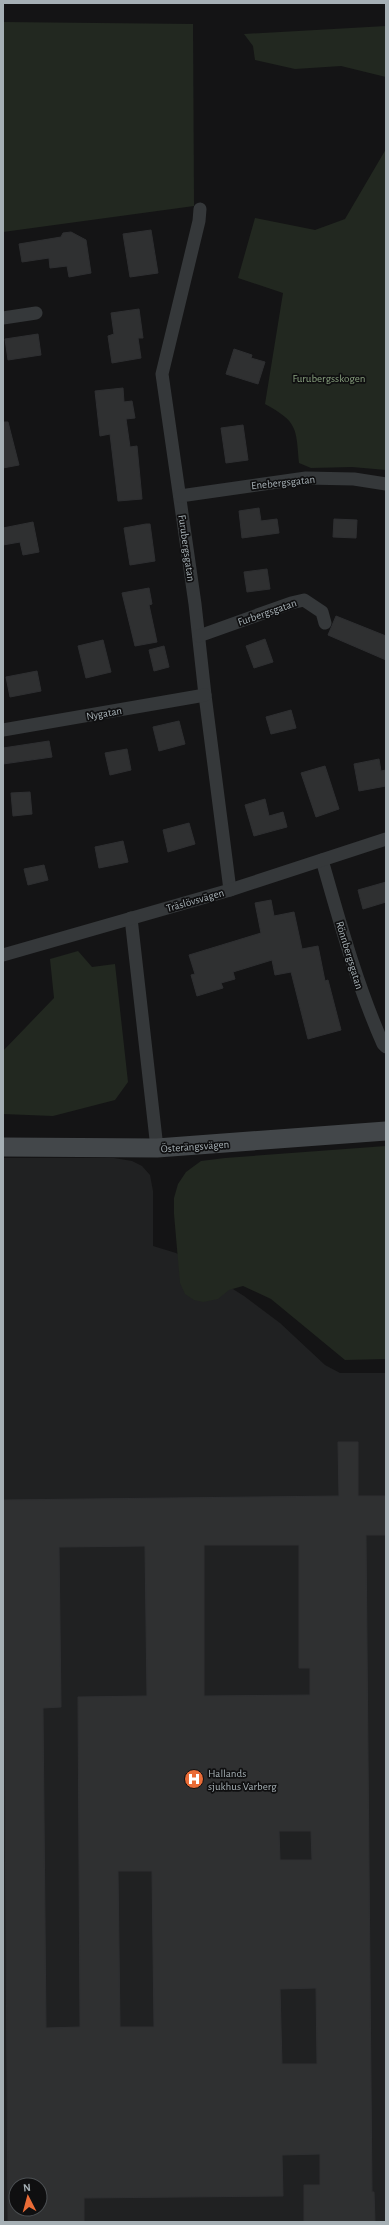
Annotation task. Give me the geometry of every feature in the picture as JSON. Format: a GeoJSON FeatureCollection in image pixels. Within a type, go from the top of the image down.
{"type":"FeatureCollection","features":[{"type":"Feature","properties":{"kind":"street","name":"Furubergsgatan"},"geometry":{"type":"LineString","coordinates":[[200,209],[199,221],[162,374],[199,636],[204,694],[230,890]]}},
{"type":"Feature","properties":{"kind":"street"},"geometry":{"type":"LineString","coordinates":[[3,318],[36,313]]}},
{"type":"Feature","properties":{"kind":"street","name":"Enebergsgatan"},"geometry":{"type":"LineString","coordinates":[[180,496],[306,478],[354,479],[386,484]]}},
{"type":"Feature","properties":{"kind":"street","name":"Furbergsgatan"},"geometry":{"type":"LineString","coordinates":[[199,636],[291,603],[304,600],[322,612],[325,623]]}},
{"type":"Feature","properties":{"kind":"street","name":"Nygatan"},"geometry":{"type":"LineString","coordinates":[[3,730],[204,694]]}},
{"type":"Feature","properties":{"kind":"street","name":"Träslövsvägen"},"geometry":{"type":"LineString","coordinates":[[3,955],[230,890],[386,839]]}},
{"type":"Feature","properties":{"kind":"street","name":"Rönnbergsgatan"},"geometry":{"type":"LineString","coordinates":[[322,860],[349,955],[368,1010],[383,1044],[386,1047]]}},
{"type":"Feature","properties":{"kind":"street"},"geometry":{"type":"LineString","coordinates":[[131,918],[157,1143]]}},
{"type":"Feature","properties":{"kind":"street","name":"Österängsvägen"},"geometry":{"type":"LineString","coordinates":[[3,1136],[157,1143],[386,1120]]}},
{"type":"Feature","properties":{"kind":"street","name":"Österängsvägen"},"geometry":{"type":"LineString","coordinates":[[3,1147],[157,1143],[386,1131]]}},
{"type":"Feature","properties":{"kind":"shaded area","name":"Hallands sjukhus Varberg"},"geometry":{"type":"Polygon","coordinates":[[[3,1158],[114,1158],[132,1161],[142,1166],[150,1175],[153,1191],[153,1246],[176,1253],[244,1296],[280,1323],[325,1365],[340,1373],[386,1373],[386,2222],[3,2222],[3,1158]]]}},
{"type":"Feature","properties":{"kind":"green space"},"geometry":{"type":"Polygon","coordinates":[[[3,22],[193,24],[194,206],[3,232],[3,22]]]}},
{"type":"Feature","properties":{"kind":"green space"},"geometry":{"type":"Polygon","coordinates":[[[386,26],[386,77],[341,66],[295,69],[255,60],[253,46],[244,34],[386,26]]]}},
{"type":"Feature","properties":{"kind":"green space","name":"Furubergsskogen"},"geometry":{"type":"Polygon","coordinates":[[[386,149],[386,470],[352,467],[311,468],[299,463],[296,434],[289,421],[276,410],[265,404],[283,293],[238,278],[255,218],[315,230],[345,219],[386,149]]]}},
{"type":"Feature","properties":{"kind":"green space"},"geometry":{"type":"Polygon","coordinates":[[[78,951],[92,967],[115,964],[128,1082],[115,1100],[53,1116],[3,1114],[3,1051],[54,998],[50,959],[78,951]]]}},
{"type":"Feature","properties":{"kind":"green space"},"geometry":{"type":"Polygon","coordinates":[[[386,1146],[386,1359],[345,1360],[271,1299],[243,1286],[229,1290],[218,1299],[203,1302],[194,1300],[185,1294],[180,1283],[174,1198],[178,1184],[186,1172],[201,1161],[386,1146]]]}},
{"type":"Feature","properties":{"kind":"building"},"geometry":{"type":"Polygon","coordinates":[[[151,230],[158,273],[130,277],[123,234],[151,230]]]}},
{"type":"Feature","properties":{"kind":"building"},"geometry":{"type":"Polygon","coordinates":[[[71,232],[86,240],[91,273],[69,277],[67,266],[50,268],[49,258],[22,262],[19,244],[61,237],[63,233],[71,232]]]}},
{"type":"Feature","properties":{"kind":"building"},"geometry":{"type":"Polygon","coordinates":[[[139,309],[143,338],[138,338],[141,358],[112,363],[108,336],[114,334],[111,313],[139,309]]]}},
{"type":"Feature","properties":{"kind":"building"},"geometry":{"type":"Polygon","coordinates":[[[38,334],[41,355],[8,360],[5,339],[38,334]]]}},
{"type":"Feature","properties":{"kind":"building"},"geometry":{"type":"Polygon","coordinates":[[[234,349],[252,355],[251,358],[265,362],[258,384],[226,374],[234,349]]]}},
{"type":"Feature","properties":{"kind":"building"},"geometry":{"type":"Polygon","coordinates":[[[123,388],[124,402],[132,401],[135,418],[126,419],[130,447],[137,446],[142,499],[118,501],[110,434],[100,436],[95,391],[123,388]]]}},
{"type":"Feature","properties":{"kind":"building"},"geometry":{"type":"Polygon","coordinates":[[[3,422],[8,422],[19,465],[3,468],[3,422]]]}},
{"type":"Feature","properties":{"kind":"building"},"geometry":{"type":"Polygon","coordinates":[[[243,425],[248,460],[226,463],[221,428],[243,425]]]}},
{"type":"Feature","properties":{"kind":"building"},"geometry":{"type":"Polygon","coordinates":[[[259,508],[261,521],[277,519],[279,533],[242,538],[239,511],[259,508]]]}},
{"type":"Feature","properties":{"kind":"building"},"geometry":{"type":"Polygon","coordinates":[[[334,519],[357,520],[356,538],[333,537],[334,519]]]}},
{"type":"Feature","properties":{"kind":"building"},"geometry":{"type":"Polygon","coordinates":[[[33,522],[39,552],[23,555],[20,542],[3,545],[3,528],[33,522]]]}},
{"type":"Feature","properties":{"kind":"building"},"geometry":{"type":"Polygon","coordinates":[[[150,524],[155,561],[130,565],[124,528],[150,524]]]}},
{"type":"Feature","properties":{"kind":"building"},"geometry":{"type":"Polygon","coordinates":[[[267,569],[270,589],[247,592],[244,572],[267,569]]]}},
{"type":"Feature","properties":{"kind":"building"},"geometry":{"type":"Polygon","coordinates":[[[149,588],[152,604],[149,605],[157,642],[135,646],[122,593],[149,588]]]}},
{"type":"Feature","properties":{"kind":"building"},"geometry":{"type":"Polygon","coordinates":[[[336,616],[386,636],[386,660],[328,635],[336,616]]]}},
{"type":"Feature","properties":{"kind":"building"},"geometry":{"type":"Polygon","coordinates":[[[265,639],[273,662],[254,668],[246,646],[265,639]]]}},
{"type":"Feature","properties":{"kind":"building"},"geometry":{"type":"Polygon","coordinates":[[[103,640],[111,672],[86,678],[78,646],[103,640]]]}},
{"type":"Feature","properties":{"kind":"building"},"geometry":{"type":"Polygon","coordinates":[[[164,646],[169,667],[154,671],[149,650],[164,646]]]}},
{"type":"Feature","properties":{"kind":"building"},"geometry":{"type":"Polygon","coordinates":[[[37,671],[41,691],[10,697],[6,677],[37,671]]]}},
{"type":"Feature","properties":{"kind":"building"},"geometry":{"type":"Polygon","coordinates":[[[291,710],[296,728],[271,734],[266,717],[291,710]]]}},
{"type":"Feature","properties":{"kind":"building"},"geometry":{"type":"Polygon","coordinates":[[[179,721],[185,744],[159,751],[153,727],[179,721]]]}},
{"type":"Feature","properties":{"kind":"building"},"geometry":{"type":"Polygon","coordinates":[[[49,741],[52,757],[3,764],[3,748],[49,741]]]}},
{"type":"Feature","properties":{"kind":"building"},"geometry":{"type":"Polygon","coordinates":[[[127,749],[131,770],[110,775],[105,753],[127,749]]]}},
{"type":"Feature","properties":{"kind":"building"},"geometry":{"type":"Polygon","coordinates":[[[379,759],[381,771],[386,770],[386,786],[359,791],[354,764],[379,759]]]}},
{"type":"Feature","properties":{"kind":"building"},"geometry":{"type":"Polygon","coordinates":[[[325,766],[339,809],[316,817],[301,773],[325,766]]]}},
{"type":"Feature","properties":{"kind":"building"},"geometry":{"type":"Polygon","coordinates":[[[30,792],[32,814],[13,816],[11,793],[30,792]]]}},
{"type":"Feature","properties":{"kind":"building"},"geometry":{"type":"Polygon","coordinates":[[[265,799],[269,816],[283,812],[287,827],[254,836],[245,805],[265,799]]]}},
{"type":"Feature","properties":{"kind":"building"},"geometry":{"type":"Polygon","coordinates":[[[189,823],[195,844],[168,852],[163,830],[189,823]]]}},
{"type":"Feature","properties":{"kind":"building"},"geometry":{"type":"Polygon","coordinates":[[[123,841],[128,862],[99,868],[95,847],[123,841]]]}},
{"type":"Feature","properties":{"kind":"building"},"geometry":{"type":"Polygon","coordinates":[[[44,865],[48,880],[28,885],[24,869],[44,865]]]}},
{"type":"Feature","properties":{"kind":"building"},"geometry":{"type":"Polygon","coordinates":[[[386,882],[386,902],[363,909],[358,890],[386,882]]]}},
{"type":"Feature","properties":{"kind":"building"},"geometry":{"type":"Polygon","coordinates":[[[271,900],[274,916],[294,912],[302,949],[318,946],[325,981],[328,980],[341,1030],[308,1039],[291,972],[275,975],[272,960],[233,972],[235,979],[221,983],[223,988],[197,996],[191,975],[195,974],[189,955],[261,933],[255,903],[271,900]]]}},
{"type":"Feature","properties":{"kind":"building"},"geometry":{"type":"Polygon","coordinates":[[[338,1442],[358,1442],[358,1496],[386,1496],[386,1535],[366,1535],[372,2192],[374,2192],[375,2222],[304,2222],[304,2185],[320,2185],[320,2154],[282,2155],[283,2196],[84,2198],[84,2222],[8,2222],[3,1500],[339,1496],[338,1442]],[[204,1545],[204,1696],[310,1695],[310,1668],[299,1668],[299,1545],[204,1545]],[[145,1546],[59,1547],[61,1707],[43,1708],[46,2028],[80,2027],[78,1697],[147,1696],[145,1546]],[[279,1831],[280,1860],[312,1860],[311,1831],[279,1831]],[[118,1871],[120,2027],[154,2027],[152,1871],[118,1871]],[[316,1988],[280,1989],[282,2064],[317,2064],[316,1988]]]}},
{"type":"Feature","properties":{"kind":"place","name":"Hallands sjukhus Varberg"},"geometry":{"type":"Point","coordinates":[194,1779]}}]}
